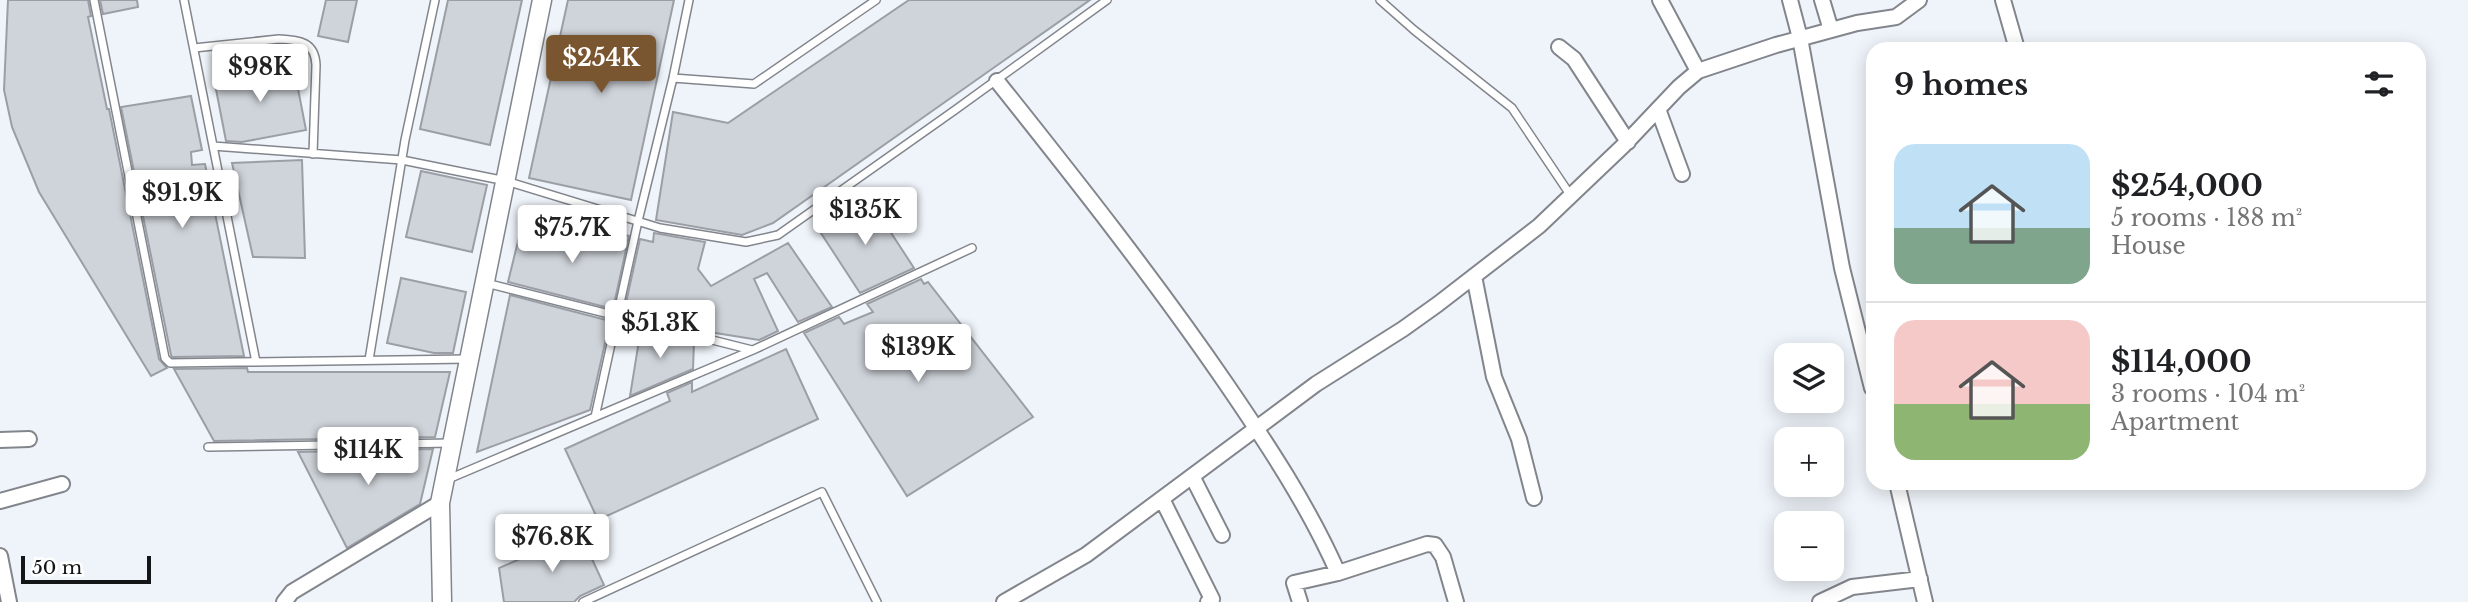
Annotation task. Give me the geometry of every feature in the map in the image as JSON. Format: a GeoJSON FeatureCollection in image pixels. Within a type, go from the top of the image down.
{"type":"FeatureCollection","features":[{"type":"Feature","properties":{"kind":"street"},"geometry":{"type":"LineString","coordinates":[[442,602],[440,503],[542,0]]}},
{"type":"Feature","properties":{"kind":"street"},"geometry":{"type":"LineString","coordinates":[[1660,0],[1698,71]]}},
{"type":"Feature","properties":{"kind":"street"},"geometry":{"type":"LineString","coordinates":[[1790,0],[1800,38],[1842,268],[1866,364]]}},
{"type":"Feature","properties":{"kind":"street"},"geometry":{"type":"LineString","coordinates":[[1822,0],[1831,30]]}},
{"type":"Feature","properties":{"kind":"street"},"geometry":{"type":"LineString","coordinates":[[1004,602],[1086,555],[1316,384],[1403,329],[1474,276],[1539,226],[1698,71],[1800,38],[1895,17],[1919,0]]}},
{"type":"Feature","properties":{"kind":"street"},"geometry":{"type":"LineString","coordinates":[[2003,0],[2015,42]]}},
{"type":"Feature","properties":{"kind":"street"},"geometry":{"type":"LineString","coordinates":[[1559,47],[1574,59],[1628,142]]}},
{"type":"Feature","properties":{"kind":"street"},"geometry":{"type":"LineString","coordinates":[[997,81],[1181,318],[1257,428],[1323,538],[1338,573]]}},
{"type":"Feature","properties":{"kind":"street"},"geometry":{"type":"LineString","coordinates":[[1658,109],[1682,174]]}},
{"type":"Feature","properties":{"kind":"street"},"geometry":{"type":"LineString","coordinates":[[1474,276],[1494,377],[1519,439],[1534,498]]}},
{"type":"Feature","properties":{"kind":"street"},"geometry":{"type":"LineString","coordinates":[[0,440],[29,439]]}},
{"type":"Feature","properties":{"kind":"street"},"geometry":{"type":"LineString","coordinates":[[1192,476],[1222,535]]}},
{"type":"Feature","properties":{"kind":"street"},"geometry":{"type":"LineString","coordinates":[[0,501],[62,484]]}},
{"type":"Feature","properties":{"kind":"street"},"geometry":{"type":"LineString","coordinates":[[1898,490],[1925,602]]}},
{"type":"Feature","properties":{"kind":"street"},"geometry":{"type":"LineString","coordinates":[[1162,499],[1212,599],[1208,602]]}},
{"type":"Feature","properties":{"kind":"street"},"geometry":{"type":"LineString","coordinates":[[284,602],[292,592],[440,503]]}},
{"type":"Feature","properties":{"kind":"street"},"geometry":{"type":"LineString","coordinates":[[1300,602],[1294,583],[1338,573],[1427,544],[1435,545],[1443,557],[1456,602]]}},
{"type":"Feature","properties":{"kind":"street"},"geometry":{"type":"LineString","coordinates":[[0,556],[9,602]]}},
{"type":"Feature","properties":{"kind":"street"},"geometry":{"type":"LineString","coordinates":[[1820,602],[1852,587],[1920,579]]}},
{"type":"Feature","properties":{"kind":"lane"},"geometry":{"type":"LineString","coordinates":[[94,0],[165,358],[170,363],[470,359]]}},
{"type":"Feature","properties":{"kind":"lane"},"geometry":{"type":"LineString","coordinates":[[184,0],[256,362]]}},
{"type":"Feature","properties":{"kind":"lane"},"geometry":{"type":"LineString","coordinates":[[369,360],[402,160],[435,0]]}},
{"type":"Feature","properties":{"kind":"lane"},"geometry":{"type":"LineString","coordinates":[[595,417],[689,0]]}},
{"type":"Feature","properties":{"kind":"lane"},"geometry":{"type":"LineString","coordinates":[[213,146],[402,160],[506,181],[660,228],[746,242],[778,235],[1107,0]]}},
{"type":"Feature","properties":{"kind":"lane"},"geometry":{"type":"LineString","coordinates":[[1380,0],[1512,108],[1571,195]]}},
{"type":"Feature","properties":{"kind":"lane"},"geometry":{"type":"LineString","coordinates":[[673,78],[754,84],[874,1]]}},
{"type":"Feature","properties":{"kind":"lane"},"geometry":{"type":"LineString","coordinates":[[194,48],[279,39],[311,46],[316,52],[313,154]]}},
{"type":"Feature","properties":{"kind":"lane"},"geometry":{"type":"LineString","coordinates":[[445,480],[753,350],[972,248]]}},
{"type":"Feature","properties":{"kind":"lane"},"geometry":{"type":"LineString","coordinates":[[485,283],[753,350]]}},
{"type":"Feature","properties":{"kind":"lane"},"geometry":{"type":"LineString","coordinates":[[208,447],[452,443]]}},
{"type":"Feature","properties":{"kind":"lane"},"geometry":{"type":"LineString","coordinates":[[583,602],[822,492],[877,602]]}},
{"type":"Feature","properties":{"kind":"building"},"geometry":{"type":"Polygon","coordinates":[[[8,0],[88,0],[91,16],[88,17],[159,359],[167,368],[151,376],[39,192],[12,127],[4,90],[8,0]]]}},
{"type":"Feature","properties":{"kind":"building"},"geometry":{"type":"Polygon","coordinates":[[[100,0],[137,0],[138,7],[103,14],[100,0]]]}},
{"type":"Feature","properties":{"kind":"building"},"geometry":{"type":"Polygon","coordinates":[[[326,0],[357,0],[348,42],[318,36],[326,0]]]}},
{"type":"Feature","properties":{"kind":"building"},"geometry":{"type":"Polygon","coordinates":[[[448,0],[522,0],[490,145],[420,129],[448,0]]]}},
{"type":"Feature","properties":{"kind":"building"},"geometry":{"type":"Polygon","coordinates":[[[568,0],[674,0],[631,200],[529,178],[568,0]]]}},
{"type":"Feature","properties":{"kind":"building"},"geometry":{"type":"Polygon","coordinates":[[[909,0],[1090,0],[773,223],[742,235],[656,220],[673,112],[728,123],[909,0]]]}},
{"type":"Feature","properties":{"kind":"building"},"geometry":{"type":"Polygon","coordinates":[[[293,63],[306,130],[242,142],[226,141],[214,79],[293,63]]]}},
{"type":"Feature","properties":{"kind":"building"},"geometry":{"type":"Polygon","coordinates":[[[191,96],[202,150],[191,152],[192,165],[205,164],[244,356],[171,355],[121,107],[191,96]]]}},
{"type":"Feature","properties":{"kind":"building"},"geometry":{"type":"Polygon","coordinates":[[[302,160],[305,258],[253,257],[232,163],[302,160]]]}},
{"type":"Feature","properties":{"kind":"building"},"geometry":{"type":"Polygon","coordinates":[[[421,171],[487,185],[472,252],[406,237],[421,171]]]}},
{"type":"Feature","properties":{"kind":"building"},"geometry":{"type":"Polygon","coordinates":[[[869,199],[914,268],[860,293],[817,227],[869,199]]]}},
{"type":"Feature","properties":{"kind":"building"},"geometry":{"type":"Polygon","coordinates":[[[584,225],[629,236],[613,309],[508,282],[521,229],[579,243],[584,225]]]}},
{"type":"Feature","properties":{"kind":"building"},"geometry":{"type":"Polygon","coordinates":[[[654,233],[705,242],[698,269],[711,286],[788,243],[832,307],[798,322],[767,273],[754,279],[778,331],[759,340],[703,331],[624,312],[640,239],[653,242],[654,233]]]}},
{"type":"Feature","properties":{"kind":"building"},"geometry":{"type":"Polygon","coordinates":[[[401,278],[466,292],[453,353],[434,353],[387,343],[401,278]]]}},
{"type":"Feature","properties":{"kind":"building"},"geometry":{"type":"Polygon","coordinates":[[[921,279],[924,284],[928,282],[1033,417],[907,496],[804,333],[839,317],[844,324],[873,312],[867,304],[921,279]]]}},
{"type":"Feature","properties":{"kind":"building"},"geometry":{"type":"Polygon","coordinates":[[[510,295],[610,321],[590,410],[477,452],[510,295]]]}},
{"type":"Feature","properties":{"kind":"building"},"geometry":{"type":"Polygon","coordinates":[[[641,328],[694,342],[693,369],[630,396],[641,328]]]}},
{"type":"Feature","properties":{"kind":"building"},"geometry":{"type":"Polygon","coordinates":[[[786,349],[818,419],[598,520],[565,449],[670,401],[667,393],[692,382],[692,392],[786,349]]]}},
{"type":"Feature","properties":{"kind":"building"},"geometry":{"type":"Polygon","coordinates":[[[247,368],[248,372],[450,372],[435,437],[214,441],[174,369],[247,368]]]}},
{"type":"Feature","properties":{"kind":"building"},"geometry":{"type":"Polygon","coordinates":[[[433,449],[420,504],[347,548],[298,452],[433,449]]]}},
{"type":"Feature","properties":{"kind":"building"},"geometry":{"type":"Polygon","coordinates":[[[580,533],[604,585],[580,596],[574,602],[504,602],[499,568],[580,533]]]}}]}
